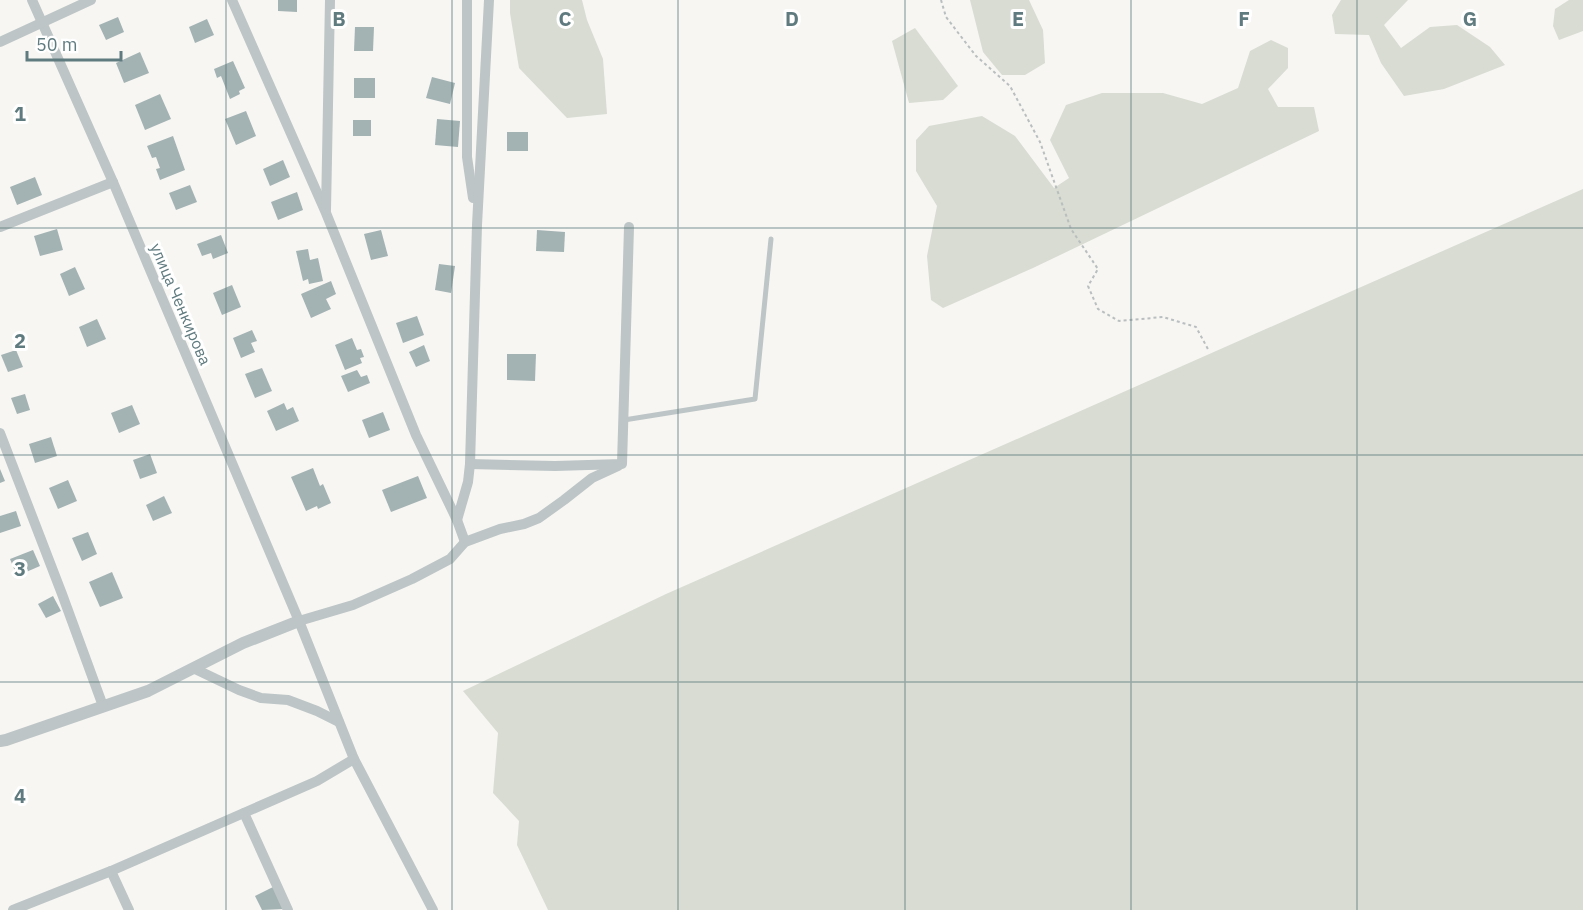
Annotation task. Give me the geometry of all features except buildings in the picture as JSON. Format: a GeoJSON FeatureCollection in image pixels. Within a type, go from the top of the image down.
{"type":"FeatureCollection","features":[{"type":"Feature","properties":{"kind":"street","name":"улица Ченкирова"},"geometry":{"type":"LineString","coordinates":[[32,0],[113,182],[299,621],[354,759],[433,910]]}},
{"type":"Feature","properties":{"kind":"street"},"geometry":{"type":"LineString","coordinates":[[0,42],[91,0]]}},
{"type":"Feature","properties":{"kind":"street"},"geometry":{"type":"LineString","coordinates":[[232,0],[326,213],[416,435],[457,520],[465,542]]}},
{"type":"Feature","properties":{"kind":"street"},"geometry":{"type":"LineString","coordinates":[[326,213],[330,0]]}},
{"type":"Feature","properties":{"kind":"street"},"geometry":{"type":"LineString","coordinates":[[467,0],[467,157],[477,225]]}},
{"type":"Feature","properties":{"kind":"street"},"geometry":{"type":"LineString","coordinates":[[457,520],[468,482],[470,464],[477,225],[489,0]]}},
{"type":"Feature","properties":{"kind":"street"},"geometry":{"type":"LineString","coordinates":[[0,227],[113,182]]}},
{"type":"Feature","properties":{"kind":"street"},"geometry":{"type":"LineString","coordinates":[[622,464],[629,227]]}},
{"type":"Feature","properties":{"kind":"street"},"geometry":{"type":"LineString","coordinates":[[0,433],[103,706]]}},
{"type":"Feature","properties":{"kind":"street"},"geometry":{"type":"LineString","coordinates":[[470,464],[555,466],[622,464]]}},
{"type":"Feature","properties":{"kind":"street"},"geometry":{"type":"LineString","coordinates":[[0,741],[148,691],[243,643],[299,621],[353,604],[412,579],[450,559],[465,542],[539,518],[592,478],[622,464]]}},
{"type":"Feature","properties":{"kind":"street"},"geometry":{"type":"LineString","coordinates":[[194,668],[239,690],[261,698],[288,700],[339,722]]}},
{"type":"Feature","properties":{"kind":"street"},"geometry":{"type":"LineString","coordinates":[[13,910],[111,871],[317,781],[354,759]]}},
{"type":"Feature","properties":{"kind":"street"},"geometry":{"type":"LineString","coordinates":[[244,813],[288,910]]}},
{"type":"Feature","properties":{"kind":"street"},"geometry":{"type":"LineString","coordinates":[[111,871],[129,910]]}},
{"type":"Feature","properties":{"kind":"lane"},"geometry":{"type":"LineString","coordinates":[[624,420],[755,399],[771,239]]}},
{"type":"Feature","properties":{"kind":"path"},"geometry":{"type":"LineString","coordinates":[[941,0],[946,17],[976,56],[1010,86],[1040,142],[1071,229],[1098,269],[1088,286],[1098,309],[1119,321],[1163,317],[1196,327],[1209,351]]}},
{"type":"Feature","properties":{"kind":"shaded area"},"geometry":{"type":"Polygon","coordinates":[[[510,0],[582,0],[587,20],[603,59],[607,114],[567,118],[519,68],[510,0]]]}},
{"type":"Feature","properties":{"kind":"shaded area"},"geometry":{"type":"Polygon","coordinates":[[[970,0],[1029,0],[1043,30],[1045,63],[1025,75],[1002,75],[983,52],[970,0]]]}},
{"type":"Feature","properties":{"kind":"shaded area"},"geometry":{"type":"Polygon","coordinates":[[[1341,0],[1408,0],[1384,25],[1401,48],[1430,27],[1457,25],[1490,47],[1505,65],[1444,89],[1404,96],[1381,63],[1369,35],[1335,34],[1332,15],[1341,0]]]}},
{"type":"Feature","properties":{"kind":"shaded area"},"geometry":{"type":"Polygon","coordinates":[[[1569,0],[1583,0],[1583,31],[1559,40],[1553,26],[1555,9],[1569,0]]]}},
{"type":"Feature","properties":{"kind":"shaded area"},"geometry":{"type":"Polygon","coordinates":[[[915,28],[958,86],[943,100],[909,103],[892,41],[915,28]]]}},
{"type":"Feature","properties":{"kind":"shaded area"},"geometry":{"type":"Polygon","coordinates":[[[1271,40],[1288,48],[1288,68],[1268,89],[1278,107],[1314,107],[1319,131],[1033,268],[943,308],[931,300],[927,256],[937,206],[916,171],[916,140],[929,126],[982,116],[1015,136],[1054,188],[1069,178],[1050,140],[1066,105],[1102,93],[1163,93],[1202,104],[1238,88],[1250,51],[1271,40]]]}},
{"type":"Feature","properties":{"kind":"shaded area"},"geometry":{"type":"Polygon","coordinates":[[[1583,189],[1583,910],[548,910],[517,845],[519,821],[493,793],[498,733],[463,691],[666,594],[1583,189]]]}}]}
